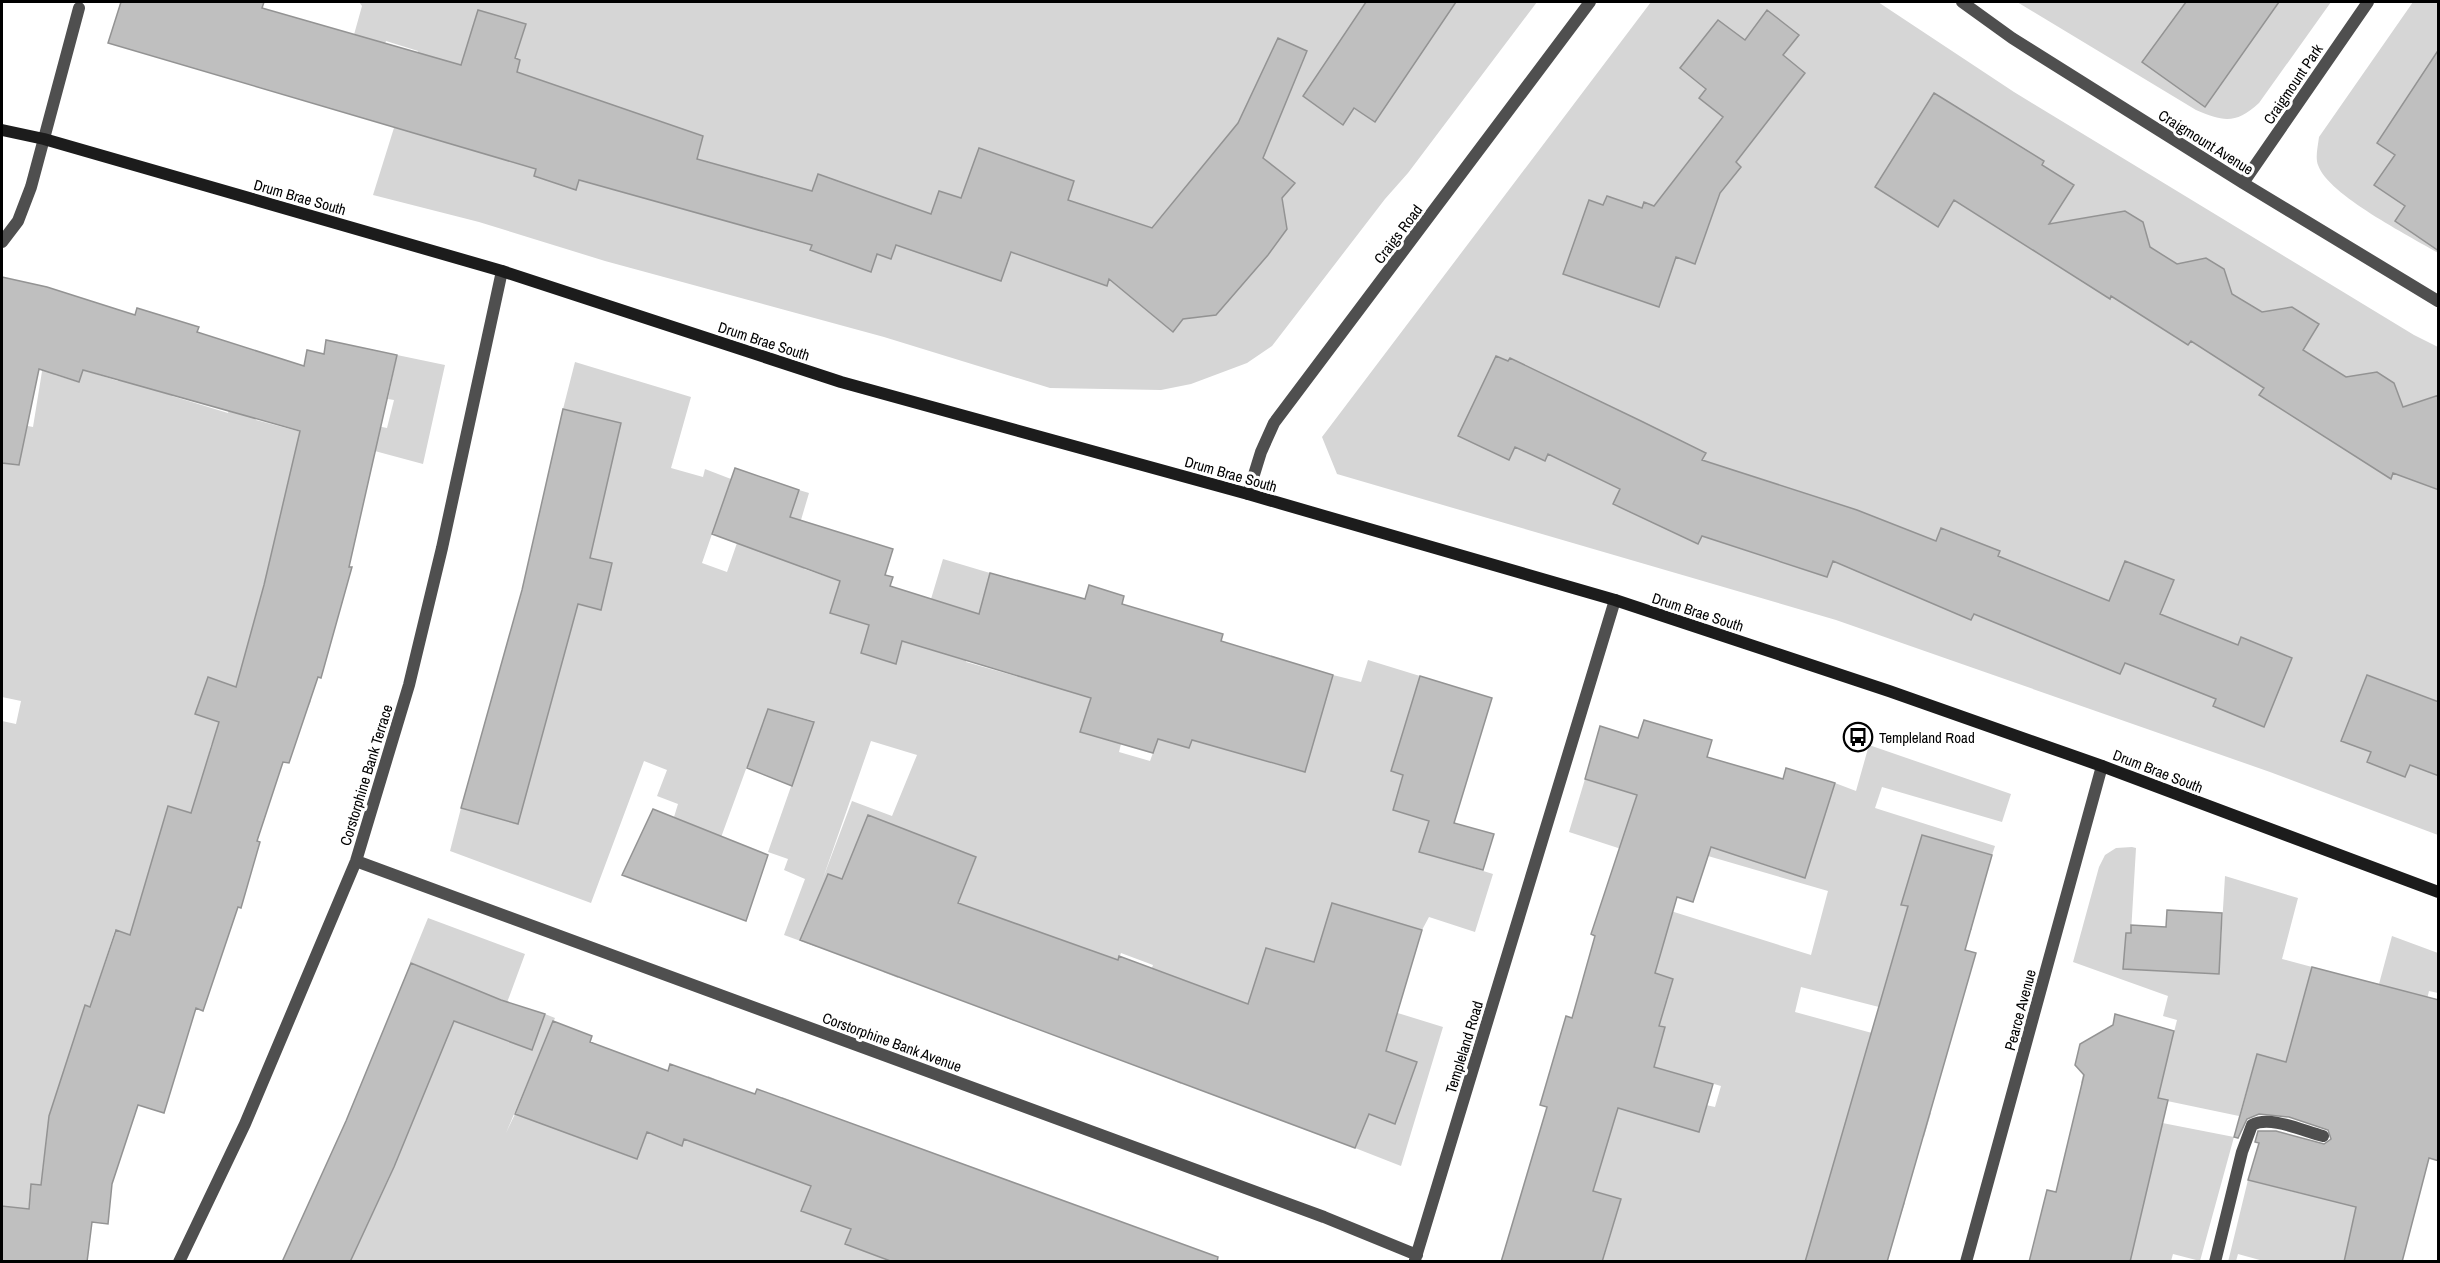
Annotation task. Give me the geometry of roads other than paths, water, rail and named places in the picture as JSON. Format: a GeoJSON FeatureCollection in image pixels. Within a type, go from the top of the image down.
{"type":"FeatureCollection","features":[{"type":"Feature","properties":{"kind":"main road","name":"Drum Brae South"},"geometry":{"type":"LineString","coordinates":[[2,130],[44,139],[502,271],[841,382],[1248,494],[1615,600],[1889,691],[2102,766],[2439,892]]}},
{"type":"Feature","properties":{"kind":"street","name":"Craigs Road"},"geometry":{"type":"LineString","coordinates":[[1248,494],[1261,452],[1274,423],[1590,2]]}},
{"type":"Feature","properties":{"kind":"street","name":"Craigmount Avenue"},"geometry":{"type":"LineString","coordinates":[[1962,2],[2012,38],[2243,183],[2439,301]]}},
{"type":"Feature","properties":{"kind":"street","name":"Craigmount Park"},"geometry":{"type":"LineString","coordinates":[[2243,183],[2368,2]]}},
{"type":"Feature","properties":{"kind":"street"},"geometry":{"type":"LineString","coordinates":[[2,242],[21,214],[44,139],[79,8]]}},
{"type":"Feature","properties":{"kind":"street","name":"Corstorphine Bank Terrace"},"geometry":{"type":"LineString","coordinates":[[179,1262],[245,1124],[356,861],[412,674],[442,549],[502,271]]}},
{"type":"Feature","properties":{"kind":"street","name":"Templeland Road"},"geometry":{"type":"LineString","coordinates":[[1416,1258],[1615,600]]}},
{"type":"Feature","properties":{"kind":"street","name":"Pearce Avenue"},"geometry":{"type":"LineString","coordinates":[[1966,1262],[2102,766]]}},
{"type":"Feature","properties":{"kind":"street","name":"Corstorphine Bank Avenue"},"geometry":{"type":"LineString","coordinates":[[356,861],[1324,1217],[1416,1258]]}},
{"type":"Feature","properties":{"kind":"street"},"geometry":{"type":"LineString","coordinates":[[2215,1262],[2242,1152],[2252,1125],[2259,1121],[2270,1122],[2323,1136]]}},
{"type":"Feature","properties":{"kind":"place","name":"Templeland Road"},"geometry":{"type":"Point","coordinates":[1858,737]}}]}
